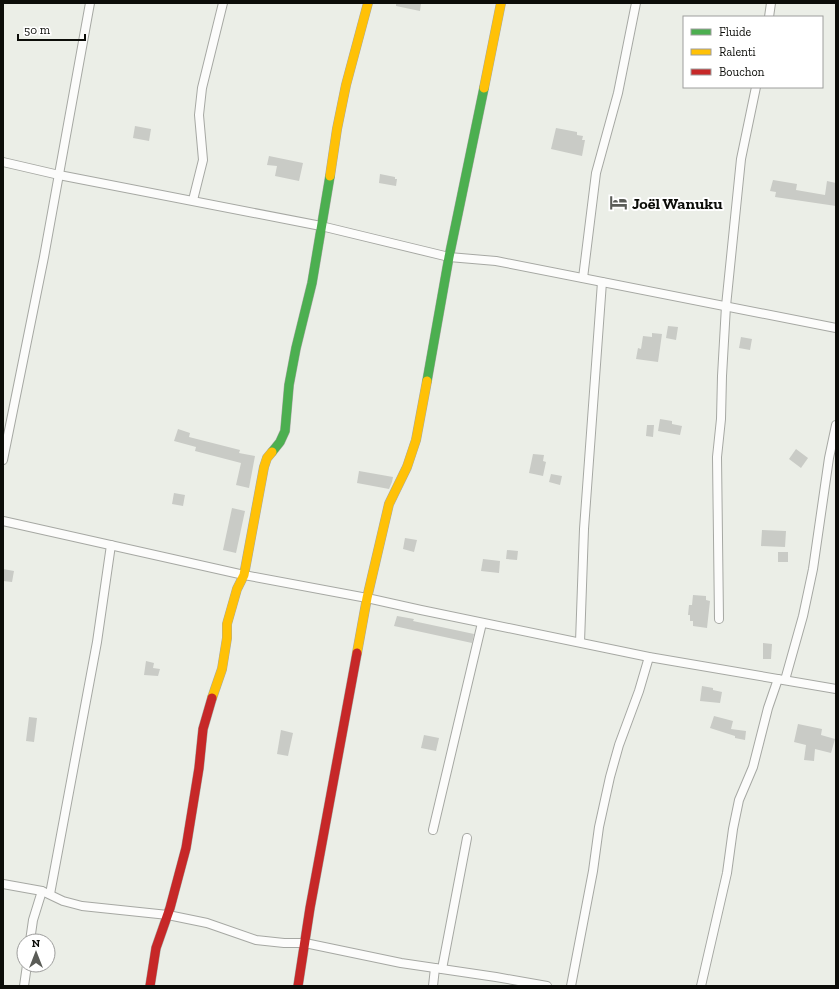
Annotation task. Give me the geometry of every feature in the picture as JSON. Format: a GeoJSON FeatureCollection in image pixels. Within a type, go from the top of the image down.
{"type":"FeatureCollection","features":[{"type":"Feature","properties":{"kind":"street"},"geometry":{"type":"LineString","coordinates":[[3,460],[59,175],[90,3]]}},
{"type":"Feature","properties":{"kind":"street"},"geometry":{"type":"LineString","coordinates":[[193,200],[203,160],[199,115],[202,88],[223,3]]}},
{"type":"Feature","properties":{"kind":"street"},"geometry":{"type":"LineString","coordinates":[[150,986],[156,948],[168,915],[187,841],[199,768],[203,729],[222,669],[227,638],[227,624],[237,589],[244,575],[264,467],[267,458],[280,442],[285,431],[289,385],[296,348],[312,283],[341,111],[368,3]]}},
{"type":"Feature","properties":{"kind":"street"},"geometry":{"type":"LineString","coordinates":[[298,986],[310,908],[367,598],[389,504],[407,467],[416,440],[449,257],[501,3]]}},
{"type":"Feature","properties":{"kind":"street"},"geometry":{"type":"LineString","coordinates":[[583,278],[596,173],[618,93],[636,3]]}},
{"type":"Feature","properties":{"kind":"street"},"geometry":{"type":"LineString","coordinates":[[769,16],[771,3]]}},
{"type":"Feature","properties":{"kind":"street"},"geometry":{"type":"LineString","coordinates":[[719,619],[717,457],[721,419],[726,306],[741,159],[756,88]]}},
{"type":"Feature","properties":{"kind":"street"},"geometry":{"type":"LineString","coordinates":[[3,162],[59,175],[321,226],[449,257],[496,261],[836,328]]}},
{"type":"Feature","properties":{"kind":"street"},"geometry":{"type":"LineString","coordinates":[[580,642],[584,529],[602,282]]}},
{"type":"Feature","properties":{"kind":"street"},"geometry":{"type":"LineString","coordinates":[[701,986],[727,873],[733,828],[739,800],[752,767],[766,715],[782,679],[803,616],[813,569],[829,458],[836,425]]}},
{"type":"Feature","properties":{"kind":"street"},"geometry":{"type":"LineString","coordinates":[[3,521],[244,575],[367,598],[649,657],[836,689]]}},
{"type":"Feature","properties":{"kind":"street"},"geometry":{"type":"LineString","coordinates":[[31,933],[33,920],[46,892],[97,642],[112,545]]}},
{"type":"Feature","properties":{"kind":"street"},"geometry":{"type":"LineString","coordinates":[[433,830],[482,623]]}},
{"type":"Feature","properties":{"kind":"street"},"geometry":{"type":"LineString","coordinates":[[571,986],[607,789],[619,745],[639,691],[649,657]]}},
{"type":"Feature","properties":{"kind":"street"},"geometry":{"type":"LineString","coordinates":[[432,986],[439,969],[467,838]]}},
{"type":"Feature","properties":{"kind":"street"},"geometry":{"type":"LineString","coordinates":[[3,884],[46,892],[63,901],[82,906],[168,915],[207,923],[256,940],[284,943],[305,943],[394,962],[548,986]]}},
{"type":"Feature","properties":{"kind":"street"},"geometry":{"type":"LineString","coordinates":[[24,986],[26,973]]}},
{"type":"Feature","properties":{"kind":"building"},"geometry":{"type":"Polygon","coordinates":[[[396,3],[421,3],[420,11],[396,6],[396,3]]]}},
{"type":"Feature","properties":{"kind":"building"},"geometry":{"type":"Polygon","coordinates":[[[135,126],[151,129],[149,141],[133,138],[135,126]]]}},
{"type":"Feature","properties":{"kind":"building"},"geometry":{"type":"Polygon","coordinates":[[[556,128],[577,132],[577,135],[583,136],[582,140],[585,140],[582,156],[551,149],[556,128]]]}},
{"type":"Feature","properties":{"kind":"building"},"geometry":{"type":"Polygon","coordinates":[[[269,156],[303,163],[299,181],[275,176],[277,166],[267,165],[269,156]]]}},
{"type":"Feature","properties":{"kind":"building"},"geometry":{"type":"Polygon","coordinates":[[[380,174],[395,177],[395,179],[397,179],[396,186],[379,183],[380,174]]]}},
{"type":"Feature","properties":{"kind":"building"},"geometry":{"type":"Polygon","coordinates":[[[773,180],[797,184],[796,190],[825,195],[827,181],[836,183],[836,206],[775,197],[776,192],[770,191],[773,180]]]}},
{"type":"Feature","properties":{"kind":"building"},"geometry":{"type":"Polygon","coordinates":[[[668,326],[678,327],[676,340],[666,338],[668,326]]]}},
{"type":"Feature","properties":{"kind":"building"},"geometry":{"type":"Polygon","coordinates":[[[652,333],[662,334],[658,362],[636,359],[638,348],[641,349],[643,336],[652,337],[652,333]]]}},
{"type":"Feature","properties":{"kind":"building"},"geometry":{"type":"Polygon","coordinates":[[[741,337],[752,339],[750,350],[739,348],[741,337]]]}},
{"type":"Feature","properties":{"kind":"building"},"geometry":{"type":"Polygon","coordinates":[[[660,419],[672,421],[672,424],[682,426],[680,435],[658,431],[660,419]]]}},
{"type":"Feature","properties":{"kind":"building"},"geometry":{"type":"Polygon","coordinates":[[[647,425],[654,425],[653,437],[646,436],[647,425]]]}},
{"type":"Feature","properties":{"kind":"building"},"geometry":{"type":"Polygon","coordinates":[[[178,429],[190,433],[189,437],[240,450],[239,453],[255,456],[249,488],[236,485],[241,463],[195,451],[196,447],[174,441],[178,429]]]}},
{"type":"Feature","properties":{"kind":"building"},"geometry":{"type":"Polygon","coordinates":[[[796,449],[808,458],[801,468],[789,459],[796,449]]]}},
{"type":"Feature","properties":{"kind":"building"},"geometry":{"type":"Polygon","coordinates":[[[533,454],[544,455],[543,461],[546,462],[543,476],[529,473],[533,454]]]}},
{"type":"Feature","properties":{"kind":"building"},"geometry":{"type":"Polygon","coordinates":[[[359,471],[393,477],[389,489],[357,483],[359,471]]]}},
{"type":"Feature","properties":{"kind":"building"},"geometry":{"type":"Polygon","coordinates":[[[551,474],[562,476],[560,485],[549,482],[551,474]]]}},
{"type":"Feature","properties":{"kind":"building"},"geometry":{"type":"Polygon","coordinates":[[[174,493],[185,495],[183,506],[172,504],[174,493]]]}},
{"type":"Feature","properties":{"kind":"building"},"geometry":{"type":"Polygon","coordinates":[[[232,508],[245,511],[236,553],[223,550],[232,508]]]}},
{"type":"Feature","properties":{"kind":"building"},"geometry":{"type":"Polygon","coordinates":[[[762,530],[786,531],[785,547],[761,546],[762,530]]]}},
{"type":"Feature","properties":{"kind":"building"},"geometry":{"type":"Polygon","coordinates":[[[405,538],[417,540],[414,552],[403,549],[405,538]]]}},
{"type":"Feature","properties":{"kind":"building"},"geometry":{"type":"Polygon","coordinates":[[[507,550],[518,551],[517,560],[506,559],[507,550]]]}},
{"type":"Feature","properties":{"kind":"building"},"geometry":{"type":"Polygon","coordinates":[[[778,552],[788,552],[788,562],[778,562],[778,552]]]}},
{"type":"Feature","properties":{"kind":"building"},"geometry":{"type":"Polygon","coordinates":[[[483,559],[500,561],[499,573],[481,571],[483,559]]]}},
{"type":"Feature","properties":{"kind":"building"},"geometry":{"type":"Polygon","coordinates":[[[3,569],[14,571],[12,582],[3,581],[3,569]]]}},
{"type":"Feature","properties":{"kind":"building"},"geometry":{"type":"Polygon","coordinates":[[[693,595],[706,596],[706,600],[710,601],[707,628],[693,626],[693,621],[690,621],[690,615],[688,615],[689,605],[692,605],[693,595]]]}},
{"type":"Feature","properties":{"kind":"building"},"geometry":{"type":"Polygon","coordinates":[[[397,616],[414,619],[413,621],[474,634],[472,643],[394,626],[397,616]]]}},
{"type":"Feature","properties":{"kind":"building"},"geometry":{"type":"Polygon","coordinates":[[[763,643],[772,644],[771,659],[763,659],[763,643]]]}},
{"type":"Feature","properties":{"kind":"building"},"geometry":{"type":"Polygon","coordinates":[[[146,661],[154,663],[153,668],[160,669],[158,676],[144,675],[146,661]]]}},
{"type":"Feature","properties":{"kind":"building"},"geometry":{"type":"Polygon","coordinates":[[[702,686],[713,688],[713,690],[722,692],[720,703],[700,701],[702,686]]]}},
{"type":"Feature","properties":{"kind":"building"},"geometry":{"type":"Polygon","coordinates":[[[714,716],[733,721],[731,729],[746,731],[745,740],[735,738],[735,736],[710,728],[714,716]]]}},
{"type":"Feature","properties":{"kind":"building"},"geometry":{"type":"Polygon","coordinates":[[[29,717],[37,718],[34,742],[26,741],[29,717]]]}},
{"type":"Feature","properties":{"kind":"building"},"geometry":{"type":"Polygon","coordinates":[[[798,724],[822,729],[821,735],[835,739],[831,753],[815,749],[814,761],[804,760],[806,745],[794,742],[798,724]]]}},
{"type":"Feature","properties":{"kind":"building"},"geometry":{"type":"Polygon","coordinates":[[[281,730],[293,733],[288,756],[277,754],[281,730]]]}},
{"type":"Feature","properties":{"kind":"building"},"geometry":{"type":"Polygon","coordinates":[[[424,735],[439,738],[436,751],[421,748],[424,735]]]}},
{"type":"Feature","properties":{"kind":"traffic: fast"},"geometry":{"type":"LineString","coordinates":[[427,381],[449,257],[484,88]]}},
{"type":"Feature","properties":{"kind":"traffic: fast"},"geometry":{"type":"LineString","coordinates":[[272,452],[280,442],[285,431],[289,385],[296,348],[312,283],[330,176]]}},
{"type":"Feature","properties":{"kind":"traffic: slow"},"geometry":{"type":"LineString","coordinates":[[330,176],[337,129],[346,85],[368,3]]}},
{"type":"Feature","properties":{"kind":"traffic: slow"},"geometry":{"type":"LineString","coordinates":[[484,88],[501,3]]}},
{"type":"Feature","properties":{"kind":"traffic: slow"},"geometry":{"type":"LineString","coordinates":[[357,653],[367,598],[389,504],[407,467],[416,440],[427,381]]}},
{"type":"Feature","properties":{"kind":"traffic: slow"},"geometry":{"type":"LineString","coordinates":[[212,698],[222,669],[227,638],[227,624],[237,589],[244,575],[264,467],[267,458],[272,452]]}},
{"type":"Feature","properties":{"kind":"traffic: jam"},"geometry":{"type":"LineString","coordinates":[[298,986],[310,908],[357,653]]}},
{"type":"Feature","properties":{"kind":"traffic: jam"},"geometry":{"type":"LineString","coordinates":[[150,986],[156,948],[170,908],[186,848],[199,768],[203,729],[212,698]]}},
{"type":"Feature","properties":{"kind":"place","name":"Joël Wanuku"},"geometry":{"type":"Point","coordinates":[619,203]}}]}
